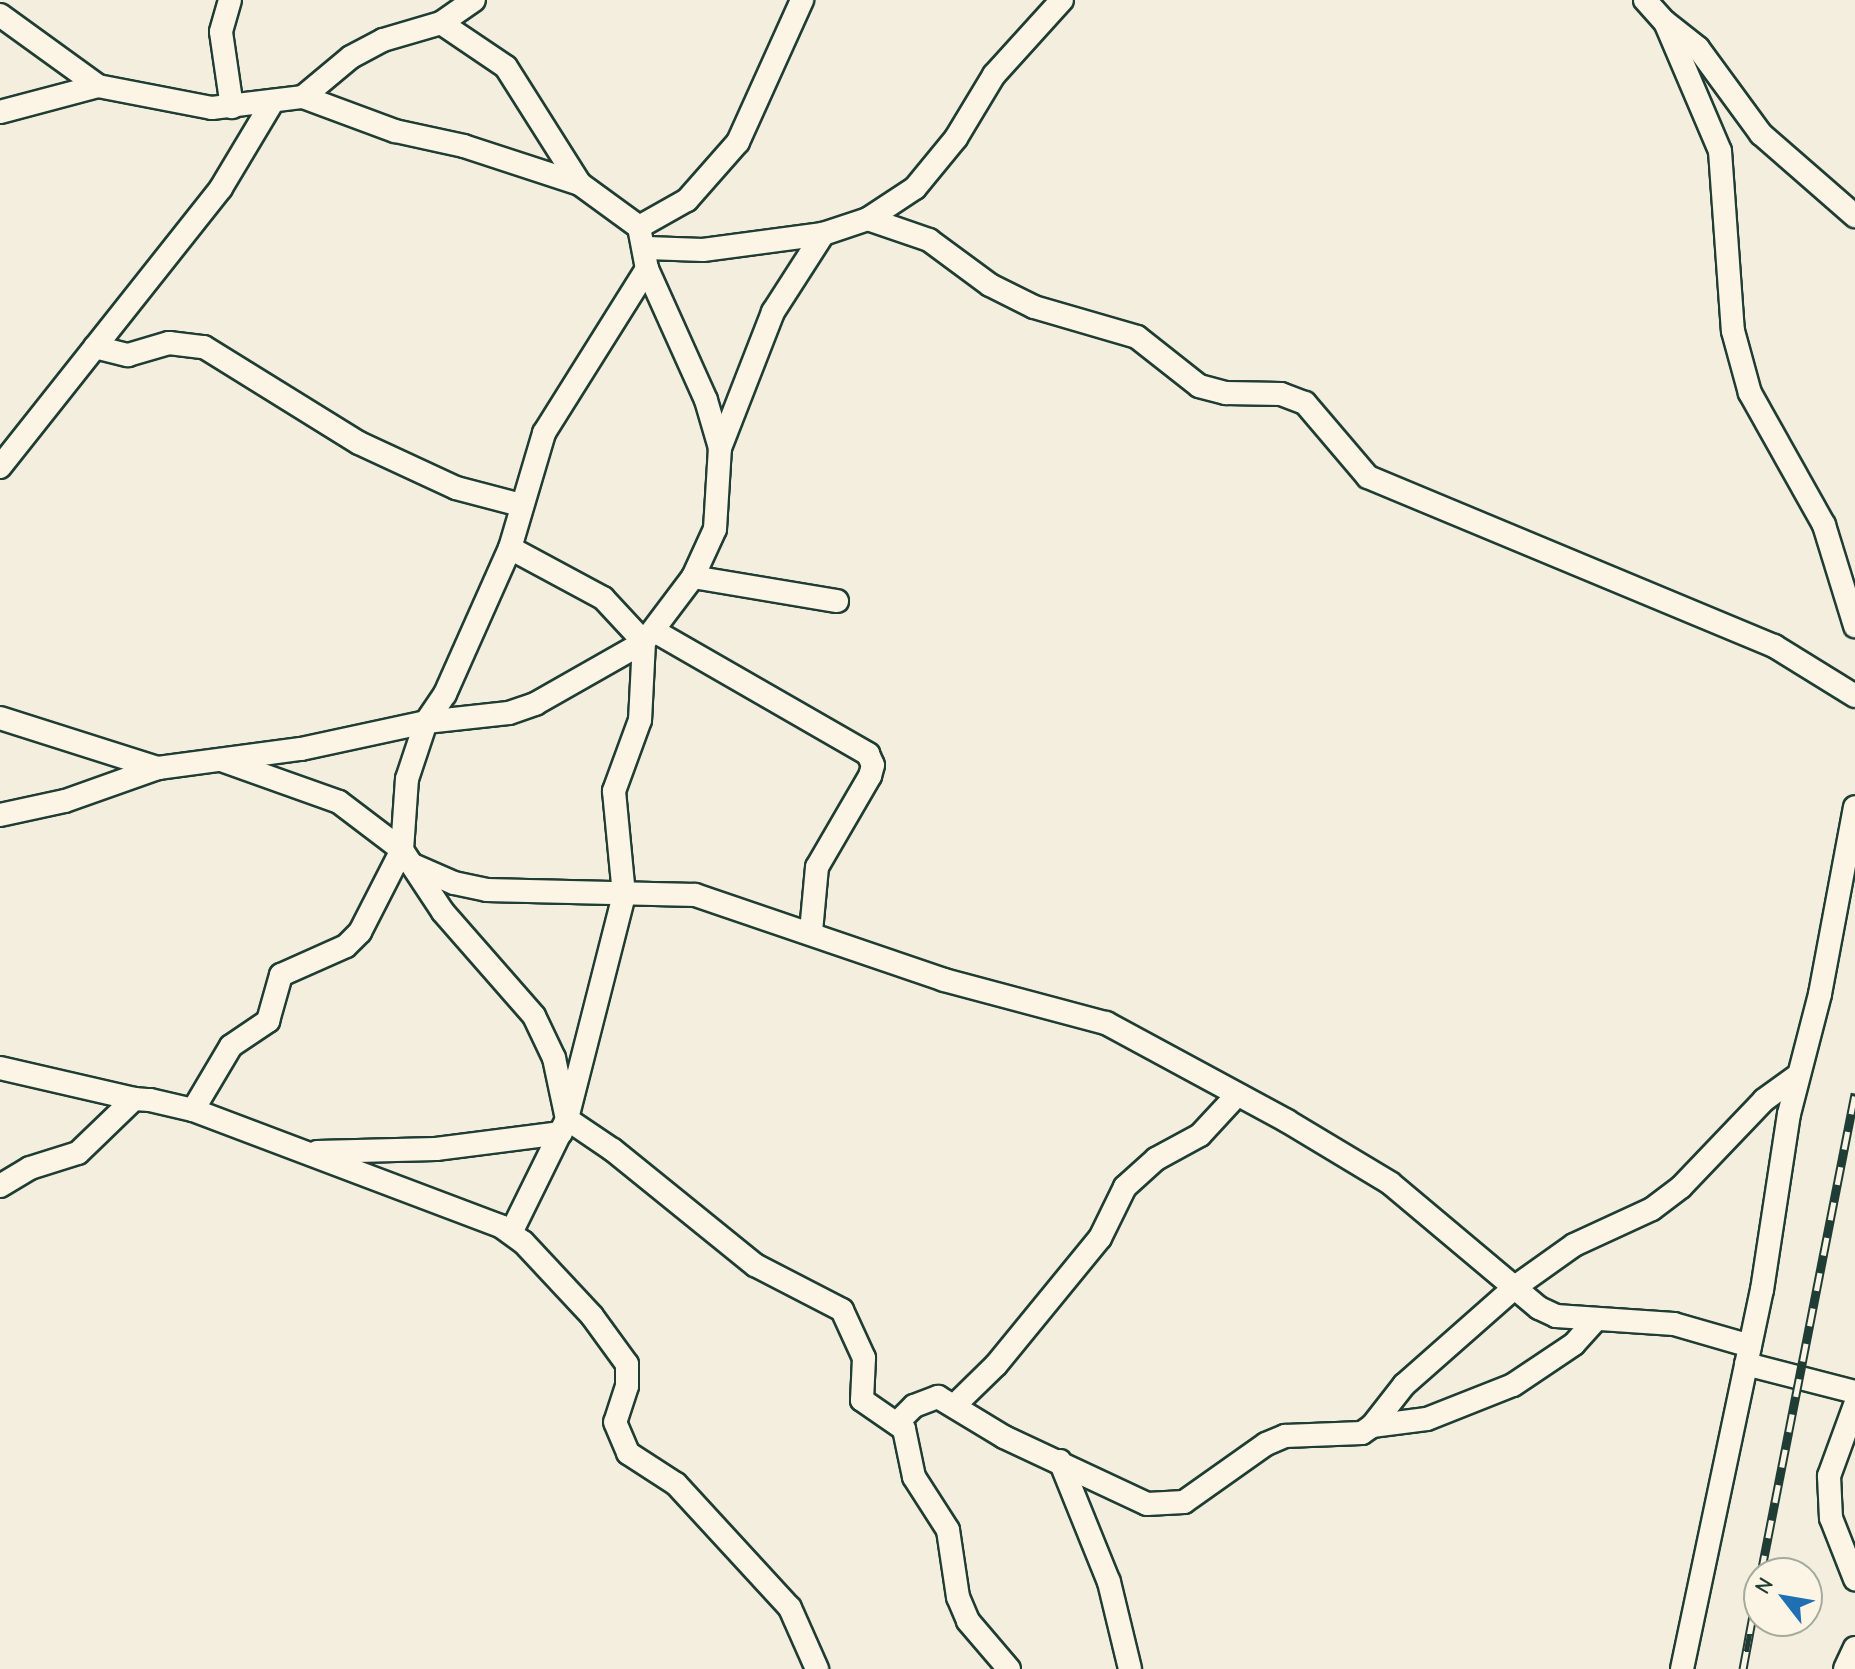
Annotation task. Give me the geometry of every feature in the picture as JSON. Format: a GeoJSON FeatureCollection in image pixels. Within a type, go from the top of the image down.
{"type":"FeatureCollection","features":[{"type":"Feature","properties":{"kind":"street"},"geometry":{"type":"LineString","coordinates":[[230,0],[221,32],[232,107]]}},
{"type":"Feature","properties":{"kind":"street"},"geometry":{"type":"LineString","coordinates":[[303,97],[351,57],[383,40],[441,23],[474,0]]}},
{"type":"Feature","properties":{"kind":"street"},"geometry":{"type":"LineString","coordinates":[[564,1126],[554,1058],[534,1016],[443,912],[408,857],[407,779],[426,722],[445,694],[510,548],[544,433],[644,248],[738,142],[802,0]]}},
{"type":"Feature","properties":{"kind":"street"},"geometry":{"type":"LineString","coordinates":[[644,248],[703,250],[823,234],[868,219],[915,188],[956,138],[994,75],[1062,0]]}},
{"type":"Feature","properties":{"kind":"street"},"geometry":{"type":"LineString","coordinates":[[1645,0],[1665,22],[1698,48],[1761,134],[1855,216]]}},
{"type":"Feature","properties":{"kind":"street"},"geometry":{"type":"LineString","coordinates":[[0,15],[98,86]]}},
{"type":"Feature","properties":{"kind":"street"},"geometry":{"type":"LineString","coordinates":[[1665,22],[1720,151],[1733,331],[1750,393],[1824,525],[1855,626]]}},
{"type":"Feature","properties":{"kind":"street"},"geometry":{"type":"LineString","coordinates":[[441,23],[506,67],[580,184],[644,248],[706,400],[720,448]]}},
{"type":"Feature","properties":{"kind":"street"},"geometry":{"type":"LineString","coordinates":[[0,112],[98,86],[232,107],[303,97],[395,131],[464,146],[580,184]]}},
{"type":"Feature","properties":{"kind":"street"},"geometry":{"type":"LineString","coordinates":[[0,467],[221,188],[273,101]]}},
{"type":"Feature","properties":{"kind":"street"},"geometry":{"type":"LineString","coordinates":[[868,219],[929,240],[990,285],[1034,307],[1137,337],[1199,386],[1226,393],[1281,394],[1305,403],[1368,477],[1774,646],[1855,696]]}},
{"type":"Feature","properties":{"kind":"street"},"geometry":{"type":"LineString","coordinates":[[0,815],[65,801],[158,768],[301,749],[426,722],[509,713],[535,704],[650,637],[693,577],[715,529],[720,448],[773,312],[823,234]]}},
{"type":"Feature","properties":{"kind":"street"},"geometry":{"type":"LineString","coordinates":[[95,347],[128,355],[169,343],[204,347],[359,443],[456,488],[521,505]]}},
{"type":"Feature","properties":{"kind":"street"},"geometry":{"type":"LineString","coordinates":[[510,548],[603,598],[650,637],[861,748],[873,765],[817,867],[811,932]]}},
{"type":"Feature","properties":{"kind":"street"},"geometry":{"type":"LineString","coordinates":[[693,577],[837,601]]}},
{"type":"Feature","properties":{"kind":"street"},"geometry":{"type":"LineString","coordinates":[[511,1233],[564,1126],[624,895],[614,791],[640,720],[650,637]]}},
{"type":"Feature","properties":{"kind":"street"},"geometry":{"type":"LineString","coordinates":[[0,718],[158,768]]}},
{"type":"Feature","properties":{"kind":"street"},"geometry":{"type":"LineString","coordinates":[[220,759],[339,802],[408,857],[454,883],[487,890],[624,895],[654,890],[695,895],[811,932],[944,980],[1106,1023],[1390,1183],[1515,1287],[1556,1316],[1674,1324],[1748,1355],[1855,1392]]}},
{"type":"Feature","properties":{"kind":"street"},"geometry":{"type":"LineString","coordinates":[[1682,1669],[1748,1355],[1796,1077],[1820,994],[1855,807]]}},
{"type":"Feature","properties":{"kind":"street"},"geometry":{"type":"LineString","coordinates":[[193,1110],[231,1046],[268,1021],[281,975],[353,941],[408,857]]}},
{"type":"Feature","properties":{"kind":"street"},"geometry":{"type":"LineString","coordinates":[[0,1068],[193,1110],[511,1233],[592,1316],[627,1364],[627,1386],[615,1422],[628,1453],[676,1484],[790,1608],[817,1669]]}},
{"type":"Feature","properties":{"kind":"street"},"geometry":{"type":"LineString","coordinates":[[897,1423],[929,1398],[955,1405],[1004,1437],[1161,1506],[1201,1494],[1266,1444],[1285,1436],[1362,1433],[1372,1426],[1404,1385],[1515,1287],[1574,1245],[1652,1209],[1681,1187],[1764,1100],[1796,1077]]}},
{"type":"Feature","properties":{"kind":"street"},"geometry":{"type":"LineString","coordinates":[[955,1405],[996,1365],[1100,1238],[1125,1187],[1156,1159],[1200,1135],[1237,1095]]}},
{"type":"Feature","properties":{"kind":"street"},"geometry":{"type":"LineString","coordinates":[[0,1186],[30,1168],[78,1153],[134,1099]]}},
{"type":"Feature","properties":{"kind":"street"},"geometry":{"type":"LineString","coordinates":[[296,1152],[436,1149],[564,1126],[613,1150],[755,1265],[842,1310],[864,1358],[862,1400],[904,1429],[917,1485],[948,1530],[958,1597],[968,1621],[1009,1669]]}},
{"type":"Feature","properties":{"kind":"street"},"geometry":{"type":"LineString","coordinates":[[1372,1426],[1427,1419],[1513,1385],[1574,1344],[1595,1321]]}},
{"type":"Feature","properties":{"kind":"street"},"geometry":{"type":"LineString","coordinates":[[1855,1405],[1829,1476],[1831,1518],[1855,1579]]}},
{"type":"Feature","properties":{"kind":"street"},"geometry":{"type":"LineString","coordinates":[[1060,1461],[1109,1582],[1130,1669]]}},
{"type":"Feature","properties":{"kind":"street"},"geometry":{"type":"LineString","coordinates":[[1845,1669],[1855,1648]]}},
{"type":"Feature","properties":{"kind":"railway"},"geometry":{"type":"LineString","coordinates":[[1764,1557],[1855,1093]]}},
{"type":"Feature","properties":{"kind":"railway"},"geometry":{"type":"LineString","coordinates":[[1743,1669],[1749,1637]]}}]}
